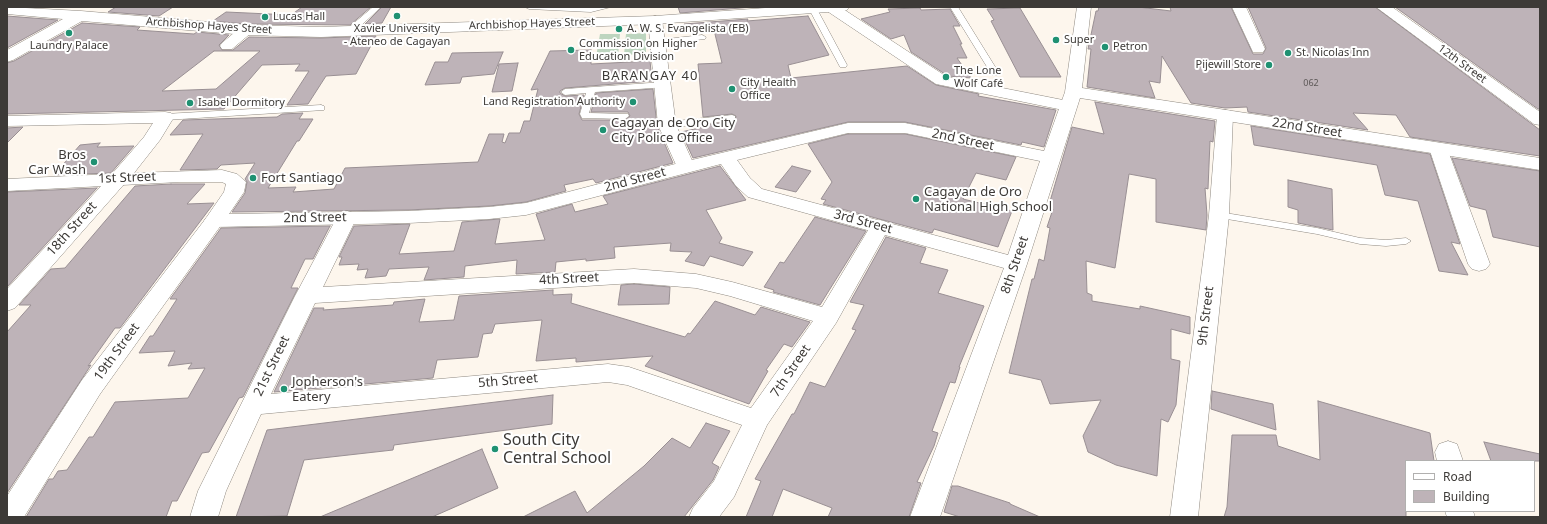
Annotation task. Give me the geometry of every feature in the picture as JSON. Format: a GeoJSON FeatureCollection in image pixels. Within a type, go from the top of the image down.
{"type":"FeatureCollection","features":[{"type":"Feature","properties":{"kind":"street"},"geometry":{"type":"LineString","coordinates":[[9,54],[95,7]]}},
{"type":"Feature","properties":{"kind":"street"},"geometry":{"type":"LineString","coordinates":[[837,7],[942,82],[1071,99]]}},
{"type":"Feature","properties":{"kind":"street","name":"Archbishop Hayes Street"},"geometry":{"type":"LineString","coordinates":[[7,10],[246,30],[350,32],[607,14],[655,20],[837,7]]}},
{"type":"Feature","properties":{"kind":"street","name":"8th Street"},"geometry":{"type":"LineString","coordinates":[[925,517],[1016,264],[1071,99],[1084,7]]}},
{"type":"Feature","properties":{"kind":"street"},"geometry":{"type":"LineString","coordinates":[[1238,7],[1258,49]]}},
{"type":"Feature","properties":{"kind":"street","name":"12th Street"},"geometry":{"type":"LineString","coordinates":[[1383,7],[1540,120]]}},
{"type":"Feature","properties":{"kind":"street"},"geometry":{"type":"LineString","coordinates":[[655,20],[664,85],[667,126],[686,167]]}},
{"type":"Feature","properties":{"kind":"street"},"geometry":{"type":"LineString","coordinates":[[227,46],[246,30]]}},
{"type":"Feature","properties":{"kind":"street","name":"22nd Street"},"geometry":{"type":"LineString","coordinates":[[1071,99],[1224,116],[1540,164]]}},
{"type":"Feature","properties":{"kind":"street","name":"9th Street"},"geometry":{"type":"LineString","coordinates":[[1184,517],[1219,215],[1224,116]]}},
{"type":"Feature","properties":{"kind":"street"},"geometry":{"type":"LineString","coordinates":[[7,121],[165,117]]}},
{"type":"Feature","properties":{"kind":"street","name":"18th Street"},"geometry":{"type":"LineString","coordinates":[[7,302],[119,178],[151,140],[165,117]]}},
{"type":"Feature","properties":{"kind":"street","name":"2nd Street"},"geometry":{"type":"LineString","coordinates":[[214,221],[347,217],[408,217],[489,213],[526,209],[686,167],[848,128],[905,128],[1051,158]]}},
{"type":"Feature","properties":{"kind":"street"},"geometry":{"type":"LineString","coordinates":[[1438,148],[1479,264]]}},
{"type":"Feature","properties":{"kind":"street","name":"3rd Street"},"geometry":{"type":"LineString","coordinates":[[726,158],[743,182],[756,193],[1016,264]]}},
{"type":"Feature","properties":{"kind":"street","name":"1st Street"},"geometry":{"type":"LineString","coordinates":[[7,184],[119,178],[222,176],[230,178],[236,182],[234,192]]}},
{"type":"Feature","properties":{"kind":"street","name":"19th Street"},"geometry":{"type":"LineString","coordinates":[[9,517],[91,387],[234,192]]}},
{"type":"Feature","properties":{"kind":"street","name":"21st Street"},"geometry":{"type":"LineString","coordinates":[[204,517],[212,492],[253,405],[306,296],[347,217]]}},
{"type":"Feature","properties":{"kind":"street","name":"7th Street"},"geometry":{"type":"LineString","coordinates":[[703,517],[724,489],[757,420],[828,317],[880,226]]}},
{"type":"Feature","properties":{"kind":"street","name":"4th Street"},"geometry":{"type":"LineString","coordinates":[[306,296],[634,276],[696,282],[732,289],[828,317]]}},
{"type":"Feature","properties":{"kind":"street","name":"5th Street"},"geometry":{"type":"LineString","coordinates":[[253,405],[608,373],[629,376],[757,420]]}},
{"type":"Feature","properties":{"kind":"lane"},"geometry":{"type":"LineString","coordinates":[[350,32],[377,7]]}},
{"type":"Feature","properties":{"kind":"lane"},"geometry":{"type":"LineString","coordinates":[[530,7],[591,10],[607,14],[613,7]]}},
{"type":"Feature","properties":{"kind":"lane"},"geometry":{"type":"LineString","coordinates":[[954,7],[995,73]]}},
{"type":"Feature","properties":{"kind":"lane"},"geometry":{"type":"LineString","coordinates":[[814,9],[844,65]]}},
{"type":"Feature","properties":{"kind":"lane"},"geometry":{"type":"LineString","coordinates":[[658,42],[702,37]]}},
{"type":"Feature","properties":{"kind":"lane"},"geometry":{"type":"LineString","coordinates":[[565,92],[664,85]]}},
{"type":"Feature","properties":{"kind":"lane"},"geometry":{"type":"LineString","coordinates":[[591,91],[584,114],[585,116],[625,116]]}},
{"type":"Feature","properties":{"kind":"lane"},"geometry":{"type":"LineString","coordinates":[[165,117],[321,108]]}},
{"type":"Feature","properties":{"kind":"lane"},"geometry":{"type":"LineString","coordinates":[[667,126],[732,118]]}},
{"type":"Feature","properties":{"kind":"lane"},"geometry":{"type":"LineString","coordinates":[[1219,215],[1317,231],[1360,241],[1386,243],[1406,240]]}},
{"type":"Feature","properties":{"kind":"green space"},"geometry":{"type":"Polygon","coordinates":[[[646,33],[646,54],[624,55],[626,34],[646,33]]]}},
{"type":"Feature","properties":{"kind":"green space"},"geometry":{"type":"Polygon","coordinates":[[[600,34],[620,34],[618,56],[596,57],[600,34]]]}},
{"type":"Feature","properties":{"kind":"building"},"geometry":{"type":"Polygon","coordinates":[[[116,7],[173,7],[159,16],[108,12],[116,7]]]}},
{"type":"Feature","properties":{"kind":"building","name":"Lucas Hall"},"geometry":{"type":"Polygon","coordinates":[[[302,7],[371,7],[350,25],[246,24],[213,21],[226,12],[291,15],[302,7]]]}},
{"type":"Feature","properties":{"kind":"building"},"geometry":{"type":"Polygon","coordinates":[[[382,7],[391,7],[382,23],[365,24],[382,7]]]}},
{"type":"Feature","properties":{"kind":"building"},"geometry":{"type":"Polygon","coordinates":[[[678,7],[753,7],[680,13],[678,7]]]}},
{"type":"Feature","properties":{"kind":"building"},"geometry":{"type":"Polygon","coordinates":[[[1099,7],[1138,7],[1171,11],[1170,7],[1231,7],[1253,54],[1263,54],[1266,48],[1248,7],[1375,7],[1540,130],[1540,156],[1410,137],[1396,115],[1353,113],[1368,130],[1248,112],[1247,107],[1225,108],[1191,103],[1162,56],[1160,83],[1149,81],[1155,98],[1087,87],[1091,49],[1088,49],[1096,11],[1098,11],[1099,7]]]}},
{"type":"Feature","properties":{"kind":"building"},"geometry":{"type":"Polygon","coordinates":[[[1395,7],[1540,7],[1540,109],[1538,109],[1395,7]]]}},
{"type":"Feature","properties":{"kind":"building"},"geometry":{"type":"Polygon","coordinates":[[[920,8],[921,10],[950,9],[960,26],[953,26],[967,58],[957,58],[971,78],[948,76],[911,52],[904,35],[891,39],[861,19],[890,12],[888,9],[920,8]]]}},
{"type":"Feature","properties":{"kind":"building"},"geometry":{"type":"Polygon","coordinates":[[[1020,8],[1061,77],[1020,77],[991,21],[994,20],[987,9],[1020,8]]]}},
{"type":"Feature","properties":{"kind":"building"},"geometry":{"type":"Polygon","coordinates":[[[7,16],[58,20],[7,48],[7,16]]]}},
{"type":"Feature","properties":{"kind":"building"},"geometry":{"type":"Polygon","coordinates":[[[808,16],[829,55],[788,65],[791,78],[907,66],[936,85],[979,94],[978,96],[1056,110],[1044,147],[1022,142],[1021,145],[905,122],[848,122],[693,158],[681,132],[704,127],[704,125],[735,121],[736,116],[732,114],[703,117],[698,64],[722,63],[714,30],[686,32],[684,24],[808,16]]]}},
{"type":"Feature","properties":{"kind":"building"},"geometry":{"type":"Polygon","coordinates":[[[82,23],[140,27],[137,30],[194,34],[197,32],[229,35],[219,45],[222,50],[233,50],[249,37],[321,38],[376,36],[356,74],[326,76],[308,104],[287,105],[309,71],[295,71],[300,64],[262,65],[224,109],[7,114],[7,63],[14,61],[82,23]],[[214,51],[162,91],[216,89],[260,51],[214,51]]]}},
{"type":"Feature","properties":{"kind":"building"},"geometry":{"type":"Polygon","coordinates":[[[591,50],[591,64],[650,61],[652,81],[565,88],[560,91],[560,93],[565,96],[584,95],[579,114],[582,120],[625,120],[630,116],[628,112],[591,112],[596,93],[653,89],[657,126],[673,163],[596,183],[593,179],[564,185],[566,191],[526,202],[489,206],[408,210],[232,212],[245,193],[247,182],[245,179],[255,163],[221,165],[217,169],[180,170],[203,134],[170,135],[183,120],[277,117],[282,114],[303,113],[299,119],[313,119],[299,141],[297,141],[268,188],[296,187],[293,192],[334,189],[345,168],[478,162],[489,134],[504,134],[502,142],[505,143],[509,133],[520,133],[524,121],[530,121],[538,89],[531,90],[550,51],[591,50]]]}},
{"type":"Feature","properties":{"kind":"building"},"geometry":{"type":"Polygon","coordinates":[[[503,52],[494,74],[462,77],[460,83],[425,85],[435,62],[448,62],[452,53],[503,52]]]}},
{"type":"Feature","properties":{"kind":"building"},"geometry":{"type":"Polygon","coordinates":[[[518,63],[512,91],[492,92],[499,64],[518,63]]]}},
{"type":"Feature","properties":{"kind":"building"},"geometry":{"type":"Polygon","coordinates":[[[1095,102],[1215,121],[1213,142],[1210,141],[1208,189],[1205,188],[1207,215],[1206,230],[1156,222],[1156,179],[1129,174],[1115,268],[1086,261],[1087,293],[1092,295],[1092,301],[1140,309],[1140,306],[1190,317],[1190,334],[1171,329],[1171,359],[1180,361],[1176,405],[1168,422],[1161,419],[1157,476],[1116,465],[1088,452],[1083,436],[1101,400],[1050,404],[1041,380],[1009,373],[1032,279],[1034,279],[1039,259],[1044,261],[1050,228],[1047,227],[1053,209],[1048,208],[1072,127],[1104,134],[1095,102]]]}},
{"type":"Feature","properties":{"kind":"building"},"geometry":{"type":"Polygon","coordinates":[[[1251,126],[1430,154],[1460,244],[1451,242],[1468,275],[1439,271],[1418,201],[1385,195],[1377,165],[1254,145],[1251,126]]]}},
{"type":"Feature","properties":{"kind":"building"},"geometry":{"type":"Polygon","coordinates":[[[23,127],[7,143],[7,128],[23,127]]]}},
{"type":"Feature","properties":{"kind":"building","name":"Cagayan de Oro National High School"},"geometry":{"type":"Polygon","coordinates":[[[848,134],[905,134],[1016,157],[1006,180],[976,173],[963,199],[1012,211],[998,247],[934,229],[932,233],[823,204],[826,200],[821,199],[832,182],[808,144],[848,134]]]}},
{"type":"Feature","properties":{"kind":"building","name":"Bros Car Wash"},"geometry":{"type":"Polygon","coordinates":[[[100,143],[97,147],[134,146],[111,173],[54,175],[80,145],[100,143]]]}},
{"type":"Feature","properties":{"kind":"building"},"geometry":{"type":"Polygon","coordinates":[[[1452,158],[1540,171],[1540,247],[1493,237],[1486,210],[1470,206],[1452,158]]]}},
{"type":"Feature","properties":{"kind":"building"},"geometry":{"type":"Polygon","coordinates":[[[720,166],[746,200],[706,210],[722,238],[719,243],[753,252],[743,266],[710,256],[704,266],[685,261],[692,252],[670,251],[671,243],[614,247],[615,258],[556,262],[555,272],[516,274],[517,260],[465,266],[464,277],[424,280],[429,267],[389,269],[386,276],[365,278],[368,269],[357,270],[359,264],[339,265],[342,257],[339,257],[354,226],[410,224],[399,254],[454,251],[462,222],[500,219],[495,244],[545,240],[536,214],[572,204],[575,212],[608,204],[603,196],[720,166]]]}},
{"type":"Feature","properties":{"kind":"building"},"geometry":{"type":"Polygon","coordinates":[[[792,166],[811,171],[796,192],[775,187],[792,166]]]}},
{"type":"Feature","properties":{"kind":"building"},"geometry":{"type":"Polygon","coordinates":[[[1288,180],[1332,189],[1333,230],[1298,223],[1298,210],[1288,207],[1288,180]]]}},
{"type":"Feature","properties":{"kind":"building"},"geometry":{"type":"Polygon","coordinates":[[[205,184],[187,204],[214,203],[120,328],[115,328],[88,366],[91,365],[7,493],[7,332],[31,305],[19,305],[51,269],[65,268],[135,186],[205,184]]]}},
{"type":"Feature","properties":{"kind":"building"},"geometry":{"type":"Polygon","coordinates":[[[97,188],[7,287],[7,192],[97,188]]]}},
{"type":"Feature","properties":{"kind":"building"},"geometry":{"type":"Polygon","coordinates":[[[815,217],[866,231],[820,305],[773,292],[774,290],[764,287],[780,262],[784,263],[815,217]]]}},
{"type":"Feature","properties":{"kind":"building"},"geometry":{"type":"Polygon","coordinates":[[[330,226],[313,259],[305,259],[291,288],[298,288],[243,397],[239,398],[209,452],[202,453],[177,501],[172,501],[166,517],[26,517],[49,479],[53,479],[58,471],[67,470],[89,437],[93,437],[115,402],[188,398],[205,368],[188,369],[192,363],[168,366],[175,351],[139,353],[150,336],[153,336],[177,299],[170,299],[221,228],[330,226]]]}},
{"type":"Feature","properties":{"kind":"building"},"geometry":{"type":"Polygon","coordinates":[[[886,237],[926,248],[920,263],[948,270],[938,293],[984,306],[959,367],[955,383],[950,382],[932,431],[938,433],[934,446],[917,482],[921,483],[909,517],[828,517],[832,508],[783,489],[772,517],[746,517],[761,481],[755,479],[792,414],[794,414],[810,382],[825,387],[856,330],[852,329],[864,305],[850,302],[886,237]]]}},
{"type":"Feature","properties":{"kind":"building"},"geometry":{"type":"Polygon","coordinates":[[[634,284],[670,287],[669,304],[618,305],[621,285],[634,284]]]}},
{"type":"Feature","properties":{"kind":"building"},"geometry":{"type":"Polygon","coordinates":[[[553,290],[553,295],[572,294],[571,303],[685,337],[688,333],[690,334],[715,301],[755,315],[761,307],[810,322],[792,347],[784,344],[766,370],[768,371],[749,404],[645,366],[653,356],[576,362],[576,358],[536,361],[542,320],[495,324],[492,333],[483,334],[478,357],[437,360],[433,378],[274,392],[314,308],[324,308],[323,310],[393,305],[394,302],[425,299],[419,322],[454,320],[459,296],[553,290]]]}},
{"type":"Feature","properties":{"kind":"building"},"geometry":{"type":"Polygon","coordinates":[[[1212,391],[1273,404],[1276,430],[1211,409],[1212,391]]]}},
{"type":"Feature","properties":{"kind":"building"},"geometry":{"type":"Polygon","coordinates":[[[553,395],[552,424],[394,445],[393,450],[304,460],[287,516],[236,517],[267,430],[553,395]]]}},
{"type":"Feature","properties":{"kind":"building"},"geometry":{"type":"Polygon","coordinates":[[[1318,401],[1430,433],[1434,460],[1405,460],[1406,517],[1224,517],[1227,507],[1232,435],[1276,435],[1278,446],[1320,460],[1318,401]]]}},
{"type":"Feature","properties":{"kind":"building"},"geometry":{"type":"Polygon","coordinates":[[[706,423],[730,431],[712,463],[719,467],[713,480],[684,517],[523,517],[575,491],[587,513],[644,466],[672,438],[690,448],[706,423]]]}},
{"type":"Feature","properties":{"kind":"building"},"geometry":{"type":"Polygon","coordinates":[[[1484,442],[1540,454],[1540,461],[1491,460],[1484,442]]]}},
{"type":"Feature","properties":{"kind":"building"},"geometry":{"type":"Polygon","coordinates":[[[482,449],[498,488],[432,517],[320,517],[482,449]]]}},
{"type":"Feature","properties":{"kind":"building"},"geometry":{"type":"Polygon","coordinates":[[[952,486],[958,486],[1010,503],[1040,517],[960,517],[944,512],[952,486]]]}},
{"type":"Feature","properties":{"kind":"place","name":"Xavier University - Ateneo de Cagayan"},"geometry":{"type":"Point","coordinates":[397,16]}},
{"type":"Feature","properties":{"kind":"place","name":"Lucas Hall"},"geometry":{"type":"Point","coordinates":[265,17]}},
{"type":"Feature","properties":{"kind":"place","name":"A. W. S. Evangelista (EB)"},"geometry":{"type":"Point","coordinates":[619,29]}},
{"type":"Feature","properties":{"kind":"place","name":"Laundry Palace"},"geometry":{"type":"Point","coordinates":[69,33]}},
{"type":"Feature","properties":{"kind":"place","name":"Super"},"geometry":{"type":"Point","coordinates":[1056,40]}},
{"type":"Feature","properties":{"kind":"place","name":"Petron"},"geometry":{"type":"Point","coordinates":[1105,47]}},
{"type":"Feature","properties":{"kind":"place","name":"Commission on Higher Education Division"},"geometry":{"type":"Point","coordinates":[571,50]}},
{"type":"Feature","properties":{"kind":"place","name":"St. Nicolas Inn"},"geometry":{"type":"Point","coordinates":[1288,53]}},
{"type":"Feature","properties":{"kind":"place","name":"Pijewill Store"},"geometry":{"type":"Point","coordinates":[1269,65]}},
{"type":"Feature","properties":{"kind":"place","name":"The Lone Wolf Café"},"geometry":{"type":"Point","coordinates":[946,77]}},
{"type":"Feature","properties":{"kind":"place","name":"City Health Office"},"geometry":{"type":"Point","coordinates":[732,89]}},
{"type":"Feature","properties":{"kind":"place","name":"Land Registration Authority"},"geometry":{"type":"Point","coordinates":[633,102]}},
{"type":"Feature","properties":{"kind":"place","name":"Isabel Dormitory"},"geometry":{"type":"Point","coordinates":[190,103]}},
{"type":"Feature","properties":{"kind":"place","name":"Cagayan de Oro City City Police Office"},"geometry":{"type":"Point","coordinates":[603,130]}},
{"type":"Feature","properties":{"kind":"place","name":"Bros Car Wash"},"geometry":{"type":"Point","coordinates":[94,162]}},
{"type":"Feature","properties":{"kind":"place","name":"Fort Santiago"},"geometry":{"type":"Point","coordinates":[253,178]}},
{"type":"Feature","properties":{"kind":"place","name":"Cagayan de Oro National High School"},"geometry":{"type":"Point","coordinates":[916,199]}},
{"type":"Feature","properties":{"kind":"place","name":"Jopherson's Eatery"},"geometry":{"type":"Point","coordinates":[284,389]}},
{"type":"Feature","properties":{"kind":"place","name":"South City Central School"},"geometry":{"type":"Point","coordinates":[495,449]}},
{"type":"Feature","properties":{"kind":"district","name":"BARANGAY 40"},"geometry":{"type":"Point","coordinates":[650,76]}}]}
